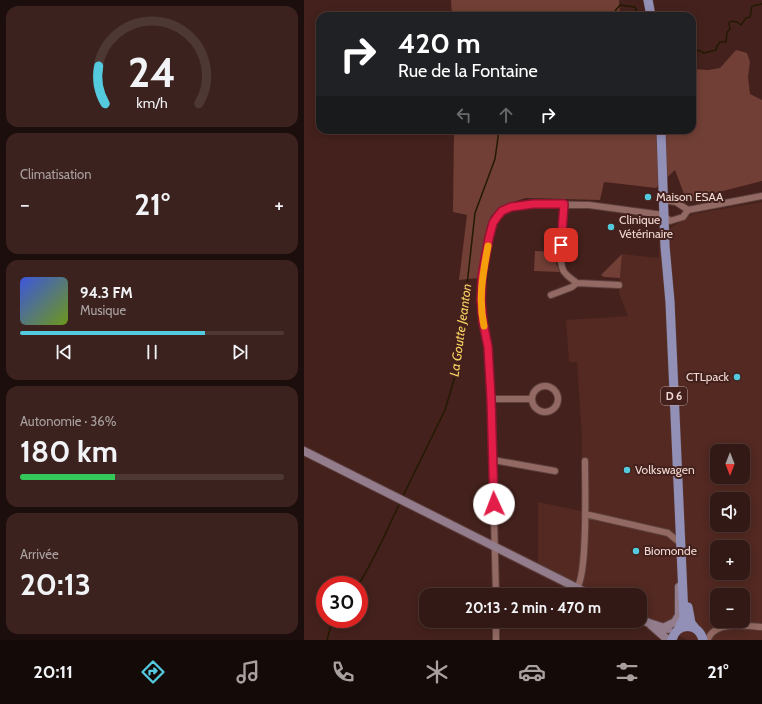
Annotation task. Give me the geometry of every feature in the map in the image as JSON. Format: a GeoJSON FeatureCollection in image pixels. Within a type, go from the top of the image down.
{"type":"FeatureCollection","features":[{"type":"Feature","properties":{"kind":"main road"},"geometry":{"type":"LineString","coordinates":[[648,0],[650,12]]}},
{"type":"Feature","properties":{"kind":"main road","name":"D 6"},"geometry":{"type":"LineString","coordinates":[[661,134],[666,200]]}},
{"type":"Feature","properties":{"kind":"main road","name":"D 6"},"geometry":{"type":"LineString","coordinates":[[664,134],[666,200],[665,246],[670,302],[680,556],[684,617],[678,629]]}},
{"type":"Feature","properties":{"kind":"main road"},"geometry":{"type":"LineString","coordinates":[[304,451],[577,588]]}},
{"type":"Feature","properties":{"kind":"main road","name":"D 6"},"geometry":{"type":"LineString","coordinates":[[678,490],[682,515],[689,617],[691,623],[697,630]]}},
{"type":"Feature","properties":{"kind":"main road"},"geometry":{"type":"LineString","coordinates":[[663,628],[675,622],[679,615],[680,556]]}},
{"type":"Feature","properties":{"kind":"main road"},"geometry":{"type":"LineString","coordinates":[[649,623],[663,628],[678,629],[688,626],[697,630],[703,640]]}},
{"type":"Feature","properties":{"kind":"main road"},"geometry":{"type":"LineString","coordinates":[[649,623],[668,640]]}},
{"type":"Feature","properties":{"kind":"main road"},"geometry":{"type":"LineString","coordinates":[[672,640],[678,629]]}},
{"type":"Feature","properties":{"kind":"street"},"geometry":{"type":"LineString","coordinates":[[496,588],[491,399],[488,347],[481,301],[482,276],[493,223],[502,211],[511,207],[533,204],[589,204],[666,218],[683,217],[688,210],[762,196]]}},
{"type":"Feature","properties":{"kind":"street"},"geometry":{"type":"LineString","coordinates":[[666,200],[676,202],[688,210]]}},
{"type":"Feature","properties":{"kind":"street"},"geometry":{"type":"LineString","coordinates":[[564,204],[560,258],[564,271],[577,283],[620,285]]}},
{"type":"Feature","properties":{"kind":"street"},"geometry":{"type":"LineString","coordinates":[[551,295],[572,287],[577,283]]}},
{"type":"Feature","properties":{"kind":"street"},"geometry":{"type":"LineString","coordinates":[[546,386],[556,391],[558,403],[553,410],[543,412],[537,410],[532,399],[535,390],[539,387],[546,386]]}},
{"type":"Feature","properties":{"kind":"street"},"geometry":{"type":"LineString","coordinates":[[491,399],[532,399]]}},
{"type":"Feature","properties":{"kind":"street"},"geometry":{"type":"LineString","coordinates":[[493,460],[555,471]]}},
{"type":"Feature","properties":{"kind":"street"},"geometry":{"type":"LineString","coordinates":[[577,588],[581,581],[583,559],[585,461]]}},
{"type":"Feature","properties":{"kind":"street"},"geometry":{"type":"LineString","coordinates":[[585,514],[668,533],[680,543]]}},
{"type":"Feature","properties":{"kind":"street"},"geometry":{"type":"LineString","coordinates":[[668,533],[679,525]]}},
{"type":"Feature","properties":{"kind":"street"},"geometry":{"type":"LineString","coordinates":[[697,630],[712,632],[732,626],[762,627]]}},
{"type":"Feature","properties":{"kind":"street"},"geometry":{"type":"LineString","coordinates":[[496,628],[496,640]]}},
{"type":"Feature","properties":{"kind":"street"},"geometry":{"type":"LineString","coordinates":[[707,640],[712,632]]}},
{"type":"Feature","properties":{"kind":"shaded area"},"geometry":{"type":"Polygon","coordinates":[[[451,0],[619,0],[620,12],[452,12],[451,0]]]}},
{"type":"Feature","properties":{"kind":"shaded area"},"geometry":{"type":"Polygon","coordinates":[[[736,50],[747,53],[750,62],[748,77],[750,94],[762,100],[762,181],[711,194],[692,202],[686,199],[675,170],[656,188],[604,182],[600,200],[526,198],[506,204],[491,216],[478,278],[459,280],[467,215],[453,212],[454,134],[696,134],[696,69],[708,70],[720,68],[736,50]]]}},
{"type":"Feature","properties":{"kind":"shaded area"},"geometry":{"type":"Polygon","coordinates":[[[762,202],[762,640],[688,640],[647,620],[647,588],[585,588],[538,564],[538,502],[581,511],[582,436],[577,362],[569,362],[566,320],[628,316],[619,293],[622,254],[659,258],[659,235],[693,214],[762,202]]]}},
{"type":"Feature","properties":{"kind":"shaded area"},"geometry":{"type":"Polygon","coordinates":[[[535,251],[556,252],[556,264],[560,272],[534,271],[535,251]]]}},
{"type":"Feature","properties":{"kind":"shaded area"},"geometry":{"type":"Polygon","coordinates":[[[622,254],[620,278],[604,277],[601,275],[622,254]]]}},
{"type":"Feature","properties":{"kind":"waterway","name":"La Goutte Jeanton"},"geometry":{"type":"LineString","coordinates":[[696,52],[698,50],[704,53],[716,50],[720,42],[726,42],[727,32],[730,29],[729,23],[731,21],[737,22],[741,25],[746,18],[750,17],[752,6],[762,4]]}},
{"type":"Feature","properties":{"kind":"waterway","name":"La Goutte Jeanton"},"geometry":{"type":"LineString","coordinates":[[614,12],[620,5],[635,7],[637,12]]}},
{"type":"Feature","properties":{"kind":"waterway","name":"La Goutte Jeanton"},"geometry":{"type":"LineString","coordinates":[[402,498],[445,410],[458,366],[475,213],[495,159],[498,134]]}},
{"type":"Feature","properties":{"kind":"waterway","name":"La Goutte Jeanton"},"geometry":{"type":"LineString","coordinates":[[363,576],[400,503]]}},
{"type":"Feature","properties":{"kind":"waterway","name":"La Goutte Jeanton"},"geometry":{"type":"LineString","coordinates":[[327,640],[330,628]]}},
{"type":"Feature","properties":{"kind":"slow traffic"},"geometry":{"type":"LineString","coordinates":[[484,326],[481,301],[482,276],[488,246]]}},
{"type":"Feature","properties":{"kind":"place","name":"Maison ESAA"},"geometry":{"type":"Point","coordinates":[648,197]}},
{"type":"Feature","properties":{"kind":"place","name":"Clinique Vétérinaire"},"geometry":{"type":"Point","coordinates":[611,227]}},
{"type":"Feature","properties":{"kind":"place","name":"CTLpack"},"geometry":{"type":"Point","coordinates":[737,377]}},
{"type":"Feature","properties":{"kind":"place","name":"Volkswagen"},"geometry":{"type":"Point","coordinates":[627,470]}},
{"type":"Feature","properties":{"kind":"place","name":"Biomonde"},"geometry":{"type":"Point","coordinates":[636,551]}},
{"type":"Feature","properties":{"kind":"route"},"geometry":{"type":"LineString","coordinates":[[494,504],[488,347],[481,301],[482,276],[493,223],[502,211],[511,207],[533,204],[564,204],[561,245]]}}]}
